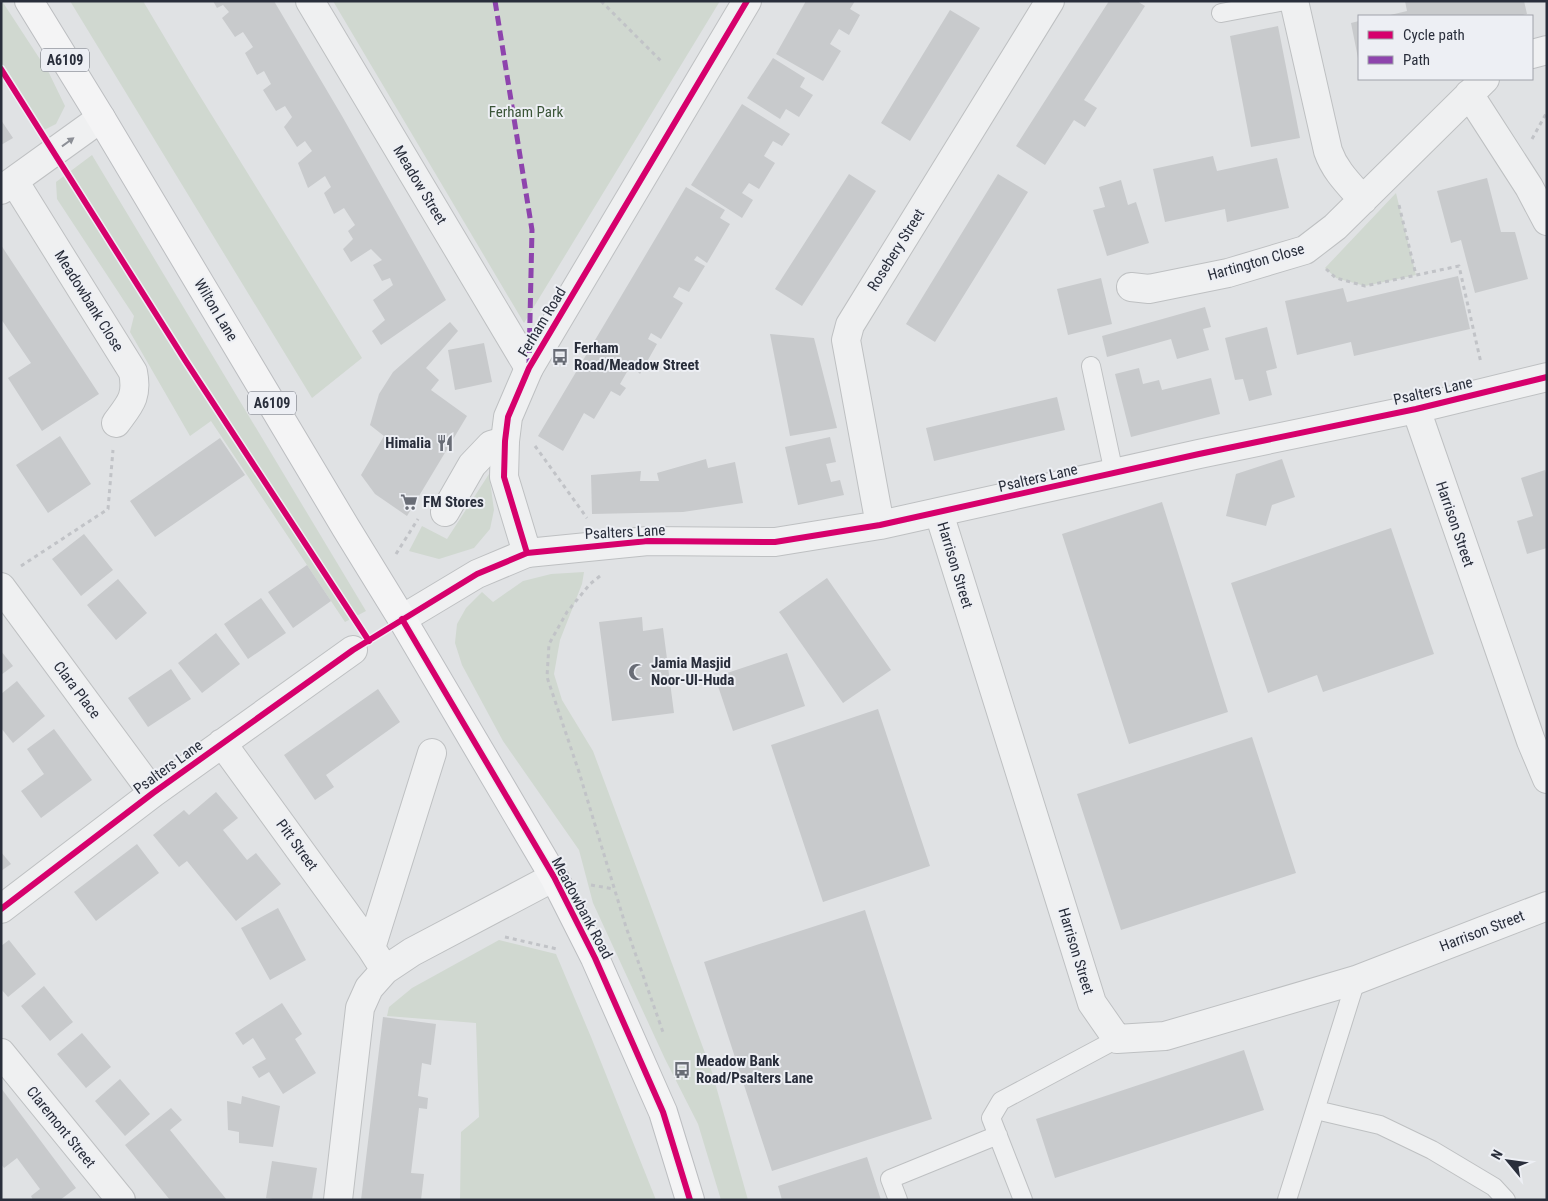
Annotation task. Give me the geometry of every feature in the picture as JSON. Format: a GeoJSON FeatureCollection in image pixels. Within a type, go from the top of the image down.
{"type":"FeatureCollection","features":[{"type":"Feature","properties":{"kind":"main road","name":"Wilton Lane"},"geometry":{"type":"LineString","coordinates":[[29,1],[102,118],[402,619]]}},
{"type":"Feature","properties":{"kind":"main road","name":"Meadowbank Road"},"geometry":{"type":"LineString","coordinates":[[402,619],[554,877],[595,958],[663,1112],[690,1200]]}},
{"type":"Feature","properties":{"kind":"street","name":"Meadow Street"},"geometry":{"type":"LineString","coordinates":[[310,1],[529,368]]}},
{"type":"Feature","properties":{"kind":"street","name":"Ferham Road"},"geometry":{"type":"LineString","coordinates":[[527,553],[504,477],[508,416],[529,368],[747,1]]}},
{"type":"Feature","properties":{"kind":"street","name":"Rosebery Street"},"geometry":{"type":"LineString","coordinates":[[880,526],[846,340],[850,325],[1050,1]]}},
{"type":"Feature","properties":{"kind":"street"},"geometry":{"type":"LineString","coordinates":[[1294,1],[1328,150],[1333,164],[1363,200]]}},
{"type":"Feature","properties":{"kind":"street"},"geometry":{"type":"LineString","coordinates":[[1533,54],[1547,50]]}},
{"type":"Feature","properties":{"kind":"street","name":"Hartington Close"},"geometry":{"type":"LineString","coordinates":[[1132,287],[1149,289],[1228,273],[1305,250],[1335,227],[1477,86],[1547,221]]}},
{"type":"Feature","properties":{"kind":"street"},"geometry":{"type":"LineString","coordinates":[[8,185],[102,118]]}},
{"type":"Feature","properties":{"kind":"street","name":"Meadowbank Close"},"geometry":{"type":"LineString","coordinates":[[8,185],[133,372],[136,386],[133,400],[116,423]]}},
{"type":"Feature","properties":{"kind":"street","name":"Psalters Lane"},"geometry":{"type":"LineString","coordinates":[[527,553],[648,541],[775,542],[880,526],[1114,473],[1416,409],[1547,377]]}},
{"type":"Feature","properties":{"kind":"street","name":"Harrison Street"},"geometry":{"type":"LineString","coordinates":[[1416,409],[1531,742],[1547,780]]}},
{"type":"Feature","properties":{"kind":"street"},"geometry":{"type":"LineString","coordinates":[[444,512],[472,465],[491,445],[505,441]]}},
{"type":"Feature","properties":{"kind":"street","name":"Harrison Street"},"geometry":{"type":"LineString","coordinates":[[939,513],[1092,1003],[1117,1038],[1165,1036],[1356,980],[1547,906]]}},
{"type":"Feature","properties":{"kind":"street"},"geometry":{"type":"LineString","coordinates":[[402,619],[477,574],[527,553]]}},
{"type":"Feature","properties":{"kind":"street","name":"Clara Place"},"geometry":{"type":"LineString","coordinates":[[10,578],[154,793]]}},
{"type":"Feature","properties":{"kind":"street","name":"Psalters Lane"},"geometry":{"type":"LineString","coordinates":[[1,909],[222,743],[356,638]]}},
{"type":"Feature","properties":{"kind":"street","name":"Pitt Street"},"geometry":{"type":"LineString","coordinates":[[222,743],[378,959]]}},
{"type":"Feature","properties":{"kind":"street"},"geometry":{"type":"LineString","coordinates":[[338,1200],[360,1008],[369,988],[378,959],[432,753]]}},
{"type":"Feature","properties":{"kind":"street"},"geometry":{"type":"LineString","coordinates":[[378,959],[412,952],[554,877]]}},
{"type":"Feature","properties":{"kind":"street","name":"Claremont Street"},"geometry":{"type":"LineString","coordinates":[[1,1053],[121,1200]]}},
{"type":"Feature","properties":{"kind":"lane"},"geometry":{"type":"LineString","coordinates":[[1221,13],[1285,1]]}},
{"type":"Feature","properties":{"kind":"lane"},"geometry":{"type":"LineString","coordinates":[[1091,366],[1114,473]]}},
{"type":"Feature","properties":{"kind":"lane"},"geometry":{"type":"LineString","coordinates":[[1287,1200],[1356,980]]}},
{"type":"Feature","properties":{"kind":"lane"},"geometry":{"type":"LineString","coordinates":[[1023,1200],[991,1118],[1001,1101],[1117,1038]]}},
{"type":"Feature","properties":{"kind":"lane"},"geometry":{"type":"LineString","coordinates":[[1316,1110],[1380,1125],[1440,1154],[1494,1187],[1506,1200]]}},
{"type":"Feature","properties":{"kind":"lane"},"geometry":{"type":"LineString","coordinates":[[898,1200],[890,1179],[998,1135]]}},
{"type":"Feature","properties":{"kind":"path"},"geometry":{"type":"LineString","coordinates":[[601,1],[663,63]]}},
{"type":"Feature","properties":{"kind":"path"},"geometry":{"type":"LineString","coordinates":[[1,69],[185,360],[356,638]]}},
{"type":"Feature","properties":{"kind":"path"},"geometry":{"type":"LineString","coordinates":[[1390,173],[1416,275]]}},
{"type":"Feature","properties":{"kind":"path"},"geometry":{"type":"LineString","coordinates":[[1305,250],[1336,278],[1365,286],[1458,266],[1488,391]]}},
{"type":"Feature","properties":{"kind":"path"},"geometry":{"type":"LineString","coordinates":[[511,410],[545,462],[608,544]]}},
{"type":"Feature","properties":{"kind":"path"},"geometry":{"type":"LineString","coordinates":[[10,578],[108,509],[116,423]]}},
{"type":"Feature","properties":{"kind":"path"},"geometry":{"type":"LineString","coordinates":[[379,581],[418,518],[444,512]]}},
{"type":"Feature","properties":{"kind":"path"},"geometry":{"type":"LineString","coordinates":[[602,574],[590,584],[567,612],[549,644],[547,677],[579,772],[626,927],[666,1043]]}},
{"type":"Feature","properties":{"kind":"path"},"geometry":{"type":"LineString","coordinates":[[460,927],[595,958]]}},
{"type":"Feature","properties":{"kind":"green space"},"geometry":{"type":"Polygon","coordinates":[[[2,1],[49,73],[65,106],[56,124],[40,132],[1,70],[2,1]]]}},
{"type":"Feature","properties":{"kind":"green space"},"geometry":{"type":"Polygon","coordinates":[[[70,1],[143,1],[362,358],[312,398],[70,1]]]}},
{"type":"Feature","properties":{"kind":"green space","name":"Ferham Park"},"geometry":{"type":"Polygon","coordinates":[[[333,1],[720,1],[524,323],[333,1]]]}},
{"type":"Feature","properties":{"kind":"green space"},"geometry":{"type":"Polygon","coordinates":[[[92,155],[366,611],[345,622],[211,421],[190,436],[130,332],[134,316],[57,199],[56,182],[92,155]]]}},
{"type":"Feature","properties":{"kind":"green space"},"geometry":{"type":"Polygon","coordinates":[[[1396,193],[1416,275],[1365,286],[1336,278],[1325,268],[1396,193]]]}},
{"type":"Feature","properties":{"kind":"green space"},"geometry":{"type":"Polygon","coordinates":[[[489,474],[494,510],[490,529],[474,548],[439,559],[409,551],[422,526],[447,539],[489,474]]]}},
{"type":"Feature","properties":{"kind":"green space"},"geometry":{"type":"Polygon","coordinates":[[[584,572],[582,584],[560,640],[554,674],[562,700],[593,751],[653,912],[712,1072],[748,1200],[721,1200],[698,1124],[665,1059],[593,903],[579,850],[503,741],[462,665],[455,643],[457,624],[466,608],[482,592],[493,602],[523,581],[551,574],[584,572]]]}},
{"type":"Feature","properties":{"kind":"green space"},"geometry":{"type":"Polygon","coordinates":[[[499,940],[556,954],[656,1200],[460,1200],[461,1132],[479,1117],[476,1023],[387,1016],[389,1007],[412,988],[499,940]]]}},
{"type":"Feature","properties":{"kind":"building"},"geometry":{"type":"Polygon","coordinates":[[[213,1],[274,1],[342,116],[446,300],[381,345],[372,331],[385,320],[373,300],[393,285],[390,278],[382,281],[373,265],[382,260],[371,249],[351,262],[343,249],[353,239],[348,231],[355,225],[344,208],[334,214],[324,193],[331,187],[325,176],[308,188],[298,163],[312,151],[305,141],[297,147],[284,127],[292,117],[285,106],[276,111],[263,90],[271,84],[264,71],[257,75],[245,53],[253,47],[243,32],[235,37],[222,18],[229,12],[223,5],[217,8],[213,1]]]}},
{"type":"Feature","properties":{"kind":"building"},"geometry":{"type":"Polygon","coordinates":[[[806,1],[855,1],[850,9],[860,15],[849,35],[839,29],[830,44],[841,51],[823,81],[776,54],[806,1]]]}},
{"type":"Feature","properties":{"kind":"building"},"geometry":{"type":"Polygon","coordinates":[[[1109,1],[1137,1],[1145,6],[1084,100],[1097,108],[1085,127],[1074,120],[1045,165],[1016,146],[1109,1]]]}},
{"type":"Feature","properties":{"kind":"building"},"geometry":{"type":"Polygon","coordinates":[[[1405,1],[1524,1],[1527,14],[1390,15],[1407,11],[1405,1]]]}},
{"type":"Feature","properties":{"kind":"building"},"geometry":{"type":"Polygon","coordinates":[[[950,10],[980,28],[910,141],[881,123],[950,10]]]}},
{"type":"Feature","properties":{"kind":"building"},"geometry":{"type":"Polygon","coordinates":[[[1358,21],[1358,58],[1351,23],[1358,21]]]}},
{"type":"Feature","properties":{"kind":"building"},"geometry":{"type":"Polygon","coordinates":[[[1278,26],[1300,138],[1251,147],[1230,36],[1278,26]]]}},
{"type":"Feature","properties":{"kind":"building"},"geometry":{"type":"Polygon","coordinates":[[[773,58],[805,78],[800,87],[813,95],[799,117],[786,109],[780,119],[747,98],[773,58]]]}},
{"type":"Feature","properties":{"kind":"building"},"geometry":{"type":"Polygon","coordinates":[[[742,104],[790,134],[782,146],[773,141],[764,156],[775,163],[759,189],[749,183],[742,193],[753,200],[742,218],[691,185],[742,104]]]}},
{"type":"Feature","properties":{"kind":"building"},"geometry":{"type":"Polygon","coordinates":[[[1,120],[13,138],[1,145],[1,120]]]}},
{"type":"Feature","properties":{"kind":"building"},"geometry":{"type":"Polygon","coordinates":[[[1213,156],[1217,171],[1277,158],[1289,208],[1227,222],[1225,209],[1165,222],[1153,169],[1213,156]]]}},
{"type":"Feature","properties":{"kind":"building"},"geometry":{"type":"Polygon","coordinates":[[[849,174],[876,191],[802,306],[775,289],[849,174]]]}},
{"type":"Feature","properties":{"kind":"building"},"geometry":{"type":"Polygon","coordinates":[[[998,174],[1028,192],[935,342],[906,324],[998,174]]]}},
{"type":"Feature","properties":{"kind":"building"},"geometry":{"type":"Polygon","coordinates":[[[1487,178],[1501,232],[1515,232],[1528,279],[1475,293],[1461,240],[1451,243],[1437,191],[1487,178]]]}},
{"type":"Feature","properties":{"kind":"building"},"geometry":{"type":"Polygon","coordinates":[[[1121,180],[1128,205],[1136,202],[1149,243],[1107,256],[1093,210],[1105,207],[1099,187],[1121,180]]]}},
{"type":"Feature","properties":{"kind":"building"},"geometry":{"type":"Polygon","coordinates":[[[686,187],[725,210],[720,218],[730,224],[707,263],[697,256],[694,260],[705,266],[689,292],[679,287],[673,297],[683,303],[661,339],[651,333],[648,339],[657,344],[640,374],[631,365],[620,384],[626,388],[620,396],[611,391],[594,419],[584,413],[563,451],[538,436],[686,187]]]}},
{"type":"Feature","properties":{"kind":"building"},"geometry":{"type":"Polygon","coordinates":[[[1,245],[99,394],[42,431],[8,378],[31,363],[1,319],[1,245]]]}},
{"type":"Feature","properties":{"kind":"building"},"geometry":{"type":"Polygon","coordinates":[[[1458,276],[1470,329],[1354,356],[1351,342],[1297,355],[1285,301],[1343,288],[1347,302],[1458,276]]]}},
{"type":"Feature","properties":{"kind":"building"},"geometry":{"type":"Polygon","coordinates":[[[1101,278],[1112,324],[1068,335],[1057,289],[1101,278]]]}},
{"type":"Feature","properties":{"kind":"building"},"geometry":{"type":"Polygon","coordinates":[[[1205,307],[1211,327],[1203,329],[1209,350],[1177,359],[1171,339],[1107,357],[1102,336],[1205,307]]]}},
{"type":"Feature","properties":{"kind":"building"},"geometry":{"type":"Polygon","coordinates":[[[450,322],[458,331],[426,368],[439,380],[431,390],[467,416],[407,516],[375,494],[361,475],[384,436],[370,425],[379,394],[393,372],[450,322]]]}},
{"type":"Feature","properties":{"kind":"building"},"geometry":{"type":"Polygon","coordinates":[[[1267,327],[1277,368],[1266,371],[1272,395],[1249,401],[1243,379],[1235,380],[1225,338],[1267,327]]]}},
{"type":"Feature","properties":{"kind":"building"},"geometry":{"type":"Polygon","coordinates":[[[770,334],[814,338],[837,428],[790,436],[770,334]]]}},
{"type":"Feature","properties":{"kind":"building"},"geometry":{"type":"Polygon","coordinates":[[[484,343],[492,382],[455,390],[448,350],[484,343]]]}},
{"type":"Feature","properties":{"kind":"building"},"geometry":{"type":"Polygon","coordinates":[[[1139,368],[1143,384],[1159,380],[1162,390],[1211,378],[1220,414],[1131,437],[1115,374],[1139,368]]]}},
{"type":"Feature","properties":{"kind":"building"},"geometry":{"type":"Polygon","coordinates":[[[1057,397],[1065,430],[934,461],[926,428],[1057,397]]]}},
{"type":"Feature","properties":{"kind":"building"},"geometry":{"type":"Polygon","coordinates":[[[60,436],[91,484],[48,513],[16,465],[60,436]]]}},
{"type":"Feature","properties":{"kind":"building"},"geometry":{"type":"Polygon","coordinates":[[[830,437],[836,462],[826,464],[831,482],[840,480],[844,495],[798,505],[785,447],[830,437]]]}},
{"type":"Feature","properties":{"kind":"building"},"geometry":{"type":"Polygon","coordinates":[[[220,438],[245,475],[155,537],[130,501],[220,438]]]}},
{"type":"Feature","properties":{"kind":"building"},"geometry":{"type":"Polygon","coordinates":[[[706,459],[708,468],[735,462],[743,503],[683,512],[592,514],[591,475],[641,471],[640,481],[659,481],[657,473],[706,459]]]}},
{"type":"Feature","properties":{"kind":"building"},"geometry":{"type":"Polygon","coordinates":[[[1282,459],[1295,497],[1272,505],[1266,526],[1226,516],[1236,474],[1282,459]]]}},
{"type":"Feature","properties":{"kind":"building"},"geometry":{"type":"Polygon","coordinates":[[[1545,470],[1547,476],[1547,548],[1527,554],[1517,521],[1533,516],[1521,478],[1545,470]]]}},
{"type":"Feature","properties":{"kind":"building"},"geometry":{"type":"Polygon","coordinates":[[[1162,502],[1228,712],[1129,744],[1062,534],[1162,502]]]}},
{"type":"Feature","properties":{"kind":"building"},"geometry":{"type":"Polygon","coordinates":[[[1391,528],[1434,654],[1323,692],[1317,675],[1268,693],[1231,583],[1391,528]]]}},
{"type":"Feature","properties":{"kind":"building"},"geometry":{"type":"Polygon","coordinates":[[[84,534],[113,570],[81,596],[52,559],[84,534]]]}},
{"type":"Feature","properties":{"kind":"building"},"geometry":{"type":"Polygon","coordinates":[[[307,565],[331,601],[293,628],[268,592],[307,565]]]}},
{"type":"Feature","properties":{"kind":"building"},"geometry":{"type":"Polygon","coordinates":[[[827,578],[891,670],[843,703],[779,612],[827,578]]]}},
{"type":"Feature","properties":{"kind":"building"},"geometry":{"type":"Polygon","coordinates":[[[118,579],[147,613],[116,640],[87,605],[118,579]]]}},
{"type":"Feature","properties":{"kind":"building"},"geometry":{"type":"Polygon","coordinates":[[[261,598],[286,633],[248,659],[224,624],[261,598]]]}},
{"type":"Feature","properties":{"kind":"building","name":"Jamia Masjid Noor-Ul-Huda"},"geometry":{"type":"Polygon","coordinates":[[[642,617],[643,631],[663,628],[674,713],[612,721],[599,622],[642,617]]]}},
{"type":"Feature","properties":{"kind":"building"},"geometry":{"type":"Polygon","coordinates":[[[216,633],[240,664],[202,693],[178,663],[216,633]]]}},
{"type":"Feature","properties":{"kind":"building"},"geometry":{"type":"Polygon","coordinates":[[[1,651],[13,666],[1,675],[1,651]]]}},
{"type":"Feature","properties":{"kind":"building"},"geometry":{"type":"Polygon","coordinates":[[[787,653],[805,706],[733,731],[715,677],[787,653]]]}},
{"type":"Feature","properties":{"kind":"building"},"geometry":{"type":"Polygon","coordinates":[[[171,669],[191,699],[148,727],[128,698],[171,669]]]}},
{"type":"Feature","properties":{"kind":"building"},"geometry":{"type":"Polygon","coordinates":[[[17,681],[45,716],[13,743],[1,728],[1,694],[17,681]]]}},
{"type":"Feature","properties":{"kind":"building"},"geometry":{"type":"Polygon","coordinates":[[[378,689],[400,722],[326,775],[334,787],[315,800],[284,755],[378,689]]]}},
{"type":"Feature","properties":{"kind":"building"},"geometry":{"type":"Polygon","coordinates":[[[878,709],[930,866],[823,902],[771,745],[878,709]]]}},
{"type":"Feature","properties":{"kind":"building"},"geometry":{"type":"Polygon","coordinates":[[[54,729],[92,780],[41,818],[21,791],[44,774],[27,749],[54,729]]]}},
{"type":"Feature","properties":{"kind":"building"},"geometry":{"type":"Polygon","coordinates":[[[1252,737],[1296,873],[1121,930],[1077,794],[1252,737]]]}},
{"type":"Feature","properties":{"kind":"building"},"geometry":{"type":"Polygon","coordinates":[[[216,792],[238,818],[223,830],[247,860],[256,853],[281,884],[236,921],[187,861],[179,867],[153,835],[184,810],[189,815],[216,792]]]}},
{"type":"Feature","properties":{"kind":"building"},"geometry":{"type":"Polygon","coordinates":[[[137,844],[159,873],[96,921],[74,892],[137,844]]]}},
{"type":"Feature","properties":{"kind":"building"},"geometry":{"type":"Polygon","coordinates":[[[1,852],[11,864],[1,871],[1,852]]]}},
{"type":"Feature","properties":{"kind":"building"},"geometry":{"type":"Polygon","coordinates":[[[278,908],[306,960],[270,980],[241,928],[278,908]]]}},
{"type":"Feature","properties":{"kind":"building"},"geometry":{"type":"Polygon","coordinates":[[[865,910],[932,1119],[772,1171],[704,962],[865,910]]]}},
{"type":"Feature","properties":{"kind":"building"},"geometry":{"type":"Polygon","coordinates":[[[9,940],[36,974],[8,997],[1,989],[1,946],[9,940]]]}},
{"type":"Feature","properties":{"kind":"building"},"geometry":{"type":"Polygon","coordinates":[[[44,986],[73,1022],[50,1041],[21,1006],[44,986]]]}},
{"type":"Feature","properties":{"kind":"building"},"geometry":{"type":"Polygon","coordinates":[[[282,1003],[302,1034],[295,1039],[316,1073],[283,1094],[269,1072],[259,1078],[252,1067],[266,1059],[253,1038],[243,1045],[235,1033],[282,1003]]]}},
{"type":"Feature","properties":{"kind":"building"},"geometry":{"type":"Polygon","coordinates":[[[383,1017],[436,1024],[431,1065],[422,1063],[418,1096],[428,1098],[427,1109],[419,1108],[411,1173],[424,1174],[421,1200],[361,1200],[383,1017]]]}},
{"type":"Feature","properties":{"kind":"building"},"geometry":{"type":"Polygon","coordinates":[[[82,1033],[111,1067],[86,1088],[57,1054],[82,1033]]]}},
{"type":"Feature","properties":{"kind":"building"},"geometry":{"type":"Polygon","coordinates":[[[1244,1050],[1264,1110],[1055,1178],[1036,1119],[1244,1050]]]}},
{"type":"Feature","properties":{"kind":"building"},"geometry":{"type":"Polygon","coordinates":[[[120,1079],[150,1114],[125,1136],[95,1101],[120,1079]]]}},
{"type":"Feature","properties":{"kind":"building"},"geometry":{"type":"Polygon","coordinates":[[[1,1088],[76,1188],[60,1200],[33,1200],[31,1196],[40,1189],[17,1158],[4,1168],[1,1164],[1,1088]]]}},
{"type":"Feature","properties":{"kind":"building"},"geometry":{"type":"Polygon","coordinates":[[[242,1096],[280,1106],[273,1147],[239,1143],[239,1132],[228,1130],[227,1101],[241,1104],[242,1096]]]}},
{"type":"Feature","properties":{"kind":"building"},"geometry":{"type":"Polygon","coordinates":[[[171,1108],[182,1120],[170,1130],[227,1200],[170,1200],[125,1145],[171,1108]]]}},
{"type":"Feature","properties":{"kind":"building"},"geometry":{"type":"Polygon","coordinates":[[[867,1157],[881,1200],[782,1200],[778,1186],[867,1157]]]}},
{"type":"Feature","properties":{"kind":"building"},"geometry":{"type":"Polygon","coordinates":[[[272,1161],[317,1168],[312,1200],[266,1198],[272,1161]]]}},
{"type":"Feature","properties":{"kind":"marked path"},"geometry":{"type":"LineString","coordinates":[[495,1],[532,230],[529,363]]}},
{"type":"Feature","properties":{"kind":"cycle path"},"geometry":{"type":"LineString","coordinates":[[527,553],[504,477],[508,417],[529,368],[747,1]]}},
{"type":"Feature","properties":{"kind":"cycle path"},"geometry":{"type":"LineString","coordinates":[[1,69],[185,360],[369,641]]}},
{"type":"Feature","properties":{"kind":"cycle path"},"geometry":{"type":"LineString","coordinates":[[1,909],[153,793],[353,650],[477,574],[527,553],[648,541],[775,542],[880,525],[1199,454],[1416,409],[1547,377]]}},
{"type":"Feature","properties":{"kind":"cycle path"},"geometry":{"type":"LineString","coordinates":[[402,619],[554,877],[595,958],[663,1112],[690,1200]]}},
{"type":"Feature","properties":{"kind":"place","name":"Ferham Road/Meadow Street"},"geometry":{"type":"Point","coordinates":[560,357]}},
{"type":"Feature","properties":{"kind":"place","name":"Himalia"},"geometry":{"type":"Point","coordinates":[445,443]}},
{"type":"Feature","properties":{"kind":"place","name":"FM Stores"},"geometry":{"type":"Point","coordinates":[409,502]}},
{"type":"Feature","properties":{"kind":"place","name":"Jamia Masjid Noor-Ul-Huda"},"geometry":{"type":"Point","coordinates":[637,672]}},
{"type":"Feature","properties":{"kind":"place","name":"Meadow Bank Road/Psalters Lane"},"geometry":{"type":"Point","coordinates":[682,1070]}}]}
